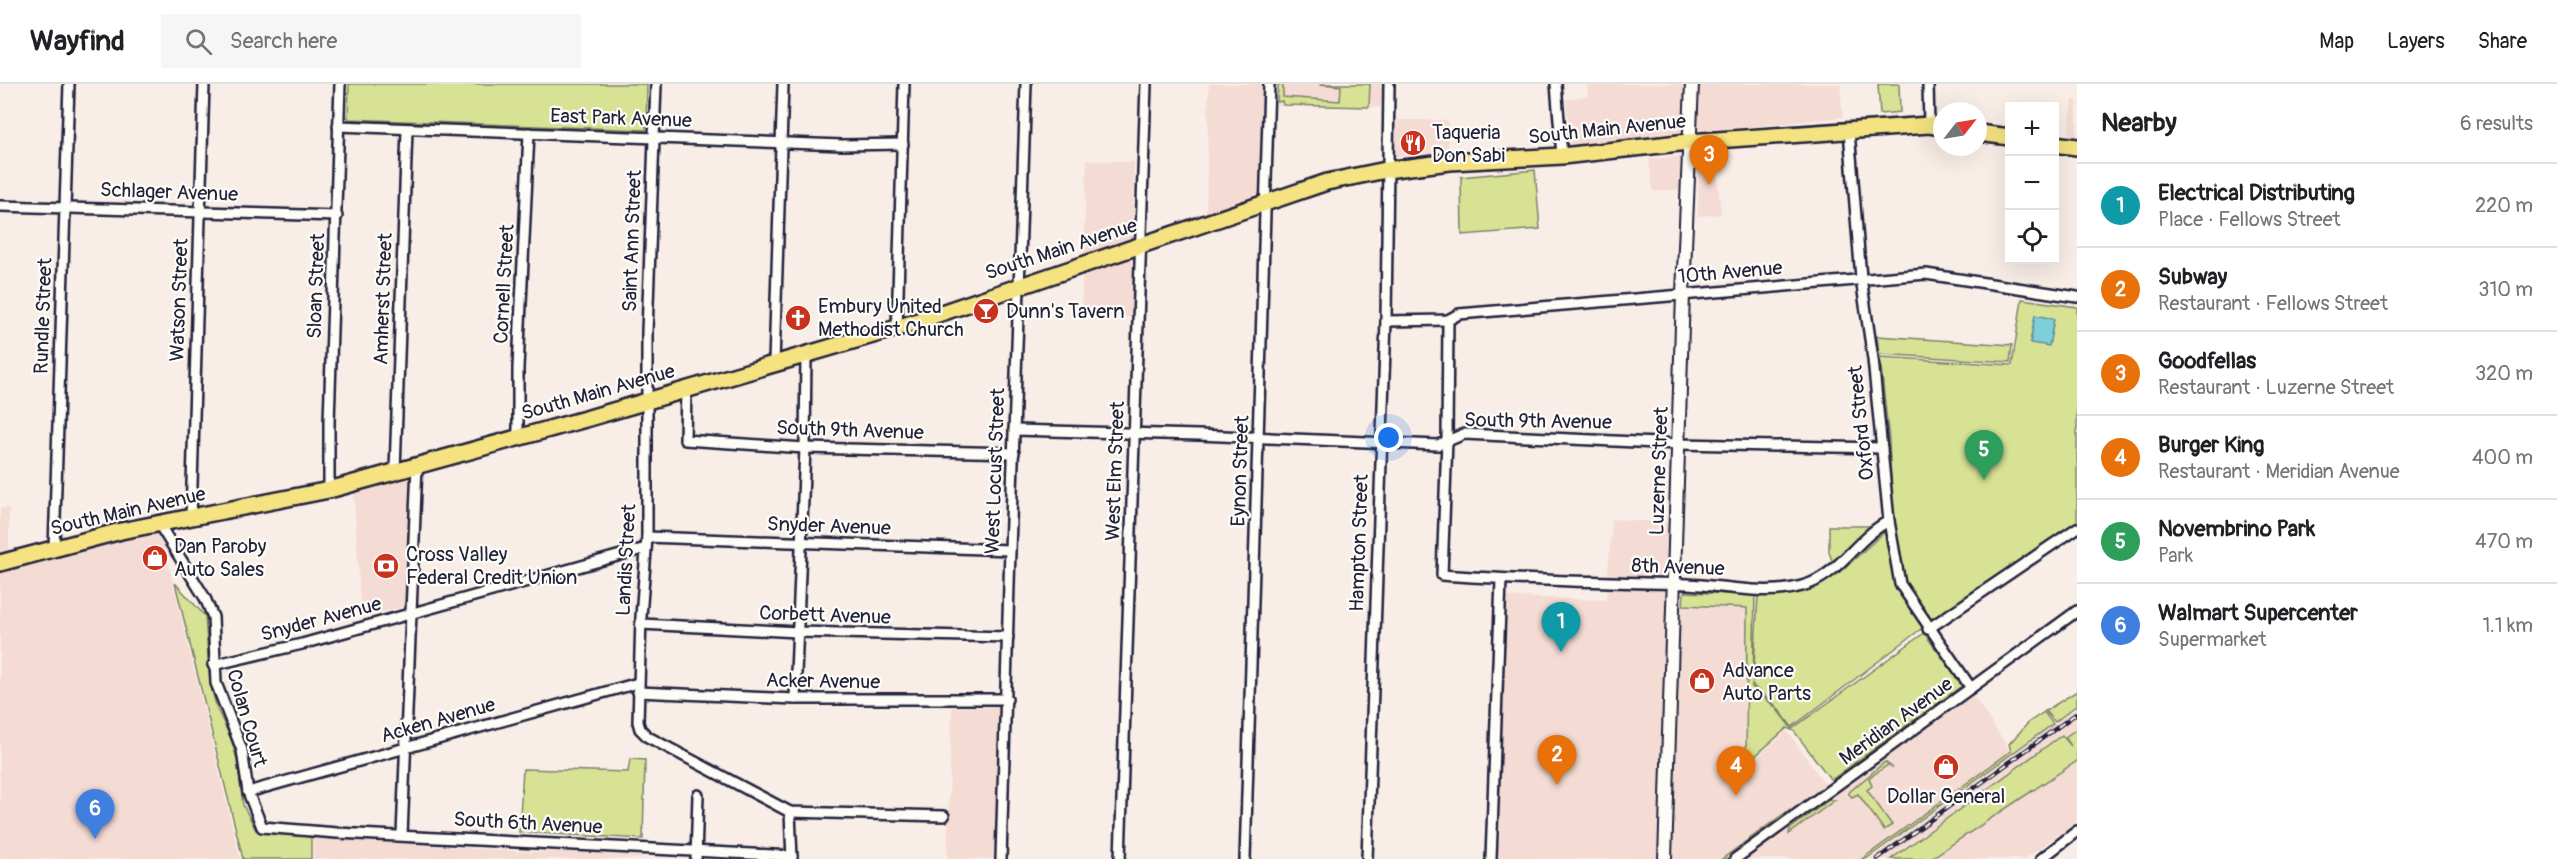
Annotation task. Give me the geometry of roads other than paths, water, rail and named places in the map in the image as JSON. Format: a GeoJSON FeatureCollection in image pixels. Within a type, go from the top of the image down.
{"type":"FeatureCollection","features":[{"type":"Feature","properties":{"kind":"main road","name":"South Main Avenue"},"geometry":{"type":"LineString","coordinates":[[0,563],[121,531],[329,489],[648,400],[897,328],[1327,182],[1386,170],[1450,162],[1562,156],[1688,142],[1933,126]]}},
{"type":"Feature","properties":{"kind":"main road"},"geometry":{"type":"LineString","coordinates":[[1987,134],[2005,136]]}},
{"type":"Feature","properties":{"kind":"main road"},"geometry":{"type":"LineString","coordinates":[[2059,145],[2077,147]]}},
{"type":"Feature","properties":{"kind":"street","name":"Rundle Street"},"geometry":{"type":"LineString","coordinates":[[54,549],[69,84]]}},
{"type":"Feature","properties":{"kind":"street","name":"Watson Street"},"geometry":{"type":"LineString","coordinates":[[191,518],[204,84]]}},
{"type":"Feature","properties":{"kind":"street","name":"Sloan Street"},"geometry":{"type":"LineString","coordinates":[[329,489],[329,422],[340,84]]}},
{"type":"Feature","properties":{"kind":"street","name":"Saint Ann Street"},"geometry":{"type":"LineString","coordinates":[[648,400],[647,332],[656,84]]}},
{"type":"Feature","properties":{"kind":"street"},"geometry":{"type":"LineString","coordinates":[[774,363],[783,84]]}},
{"type":"Feature","properties":{"kind":"street"},"geometry":{"type":"LineString","coordinates":[[897,328],[904,84]]}},
{"type":"Feature","properties":{"kind":"street","name":"West Locust Street"},"geometry":{"type":"LineString","coordinates":[[1001,859],[1026,84]]}},
{"type":"Feature","properties":{"kind":"street","name":"West Elm Street"},"geometry":{"type":"LineString","coordinates":[[1120,859],[1146,84]]}},
{"type":"Feature","properties":{"kind":"street","name":"Eynon Street"},"geometry":{"type":"LineString","coordinates":[[1245,859],[1269,84]]}},
{"type":"Feature","properties":{"kind":"street","name":"Hampton Street"},"geometry":{"type":"LineString","coordinates":[[1367,859],[1386,321],[1386,170],[1389,84]]}},
{"type":"Feature","properties":{"kind":"street"},"geometry":{"type":"LineString","coordinates":[[1556,84],[1562,156]]}},
{"type":"Feature","properties":{"kind":"street","name":"Luzerne Street"},"geometry":{"type":"LineString","coordinates":[[1665,859],[1688,142],[1692,84]]}},
{"type":"Feature","properties":{"kind":"street"},"geometry":{"type":"LineString","coordinates":[[1928,84],[1933,114]]}},
{"type":"Feature","properties":{"kind":"street","name":"East Park Avenue"},"geometry":{"type":"LineString","coordinates":[[338,126],[842,145],[903,144]]}},
{"type":"Feature","properties":{"kind":"street","name":"Amherst Street"},"geometry":{"type":"LineString","coordinates":[[395,471],[407,130]]}},
{"type":"Feature","properties":{"kind":"street","name":"Oxford Street"},"geometry":{"type":"LineString","coordinates":[[1849,131],[1861,278],[1873,359],[1889,521],[1900,584],[1928,629],[1971,688]]}},
{"type":"Feature","properties":{"kind":"street","name":"Cornell Street"},"geometry":{"type":"LineString","coordinates":[[518,437],[518,368],[528,133]]}},
{"type":"Feature","properties":{"kind":"street","name":"Schlager Avenue"},"geometry":{"type":"LineString","coordinates":[[0,206],[337,216]]}},
{"type":"Feature","properties":{"kind":"street","name":"10th Avenue"},"geometry":{"type":"LineString","coordinates":[[1386,321],[1448,320],[1459,314],[1926,274],[2077,297]]}},
{"type":"Feature","properties":{"kind":"street"},"geometry":{"type":"LineString","coordinates":[[1447,440],[1448,320]]}},
{"type":"Feature","properties":{"kind":"street"},"geometry":{"type":"LineString","coordinates":[[795,699],[805,448],[806,354]]}},
{"type":"Feature","properties":{"kind":"street","name":"South 9th Avenue"},"geometry":{"type":"LineString","coordinates":[[686,389],[685,440],[805,448],[1014,453]]}},
{"type":"Feature","properties":{"kind":"street","name":"Landis Street"},"geometry":{"type":"LineString","coordinates":[[648,400],[647,537],[638,688],[640,729],[648,737],[790,812]]}},
{"type":"Feature","properties":{"kind":"street","name":"South 9th Avenue"},"geometry":{"type":"LineString","coordinates":[[1014,430],[1438,445],[1464,434],[1679,444],[1882,448]]}},
{"type":"Feature","properties":{"kind":"street","name":"8th Avenue"},"geometry":{"type":"LineString","coordinates":[[1447,440],[1442,575],[1501,580],[1777,590],[1810,583],[1832,570],[1875,528],[1889,521]]}},
{"type":"Feature","properties":{"kind":"street"},"geometry":{"type":"LineString","coordinates":[[402,835],[417,465]]}},
{"type":"Feature","properties":{"kind":"street","name":"Colan Court"},"geometry":{"type":"LineString","coordinates":[[159,524],[205,598],[213,617],[213,665],[216,683],[242,750],[248,792],[262,827]]}},
{"type":"Feature","properties":{"kind":"street"},"geometry":{"type":"LineString","coordinates":[[1928,629],[2077,528]]}},
{"type":"Feature","properties":{"kind":"street","name":"Snyder Avenue"},"geometry":{"type":"LineString","coordinates":[[647,537],[1010,550]]}},
{"type":"Feature","properties":{"kind":"street","name":"Snyder Avenue"},"geometry":{"type":"LineString","coordinates":[[213,665],[302,644],[646,548]]}},
{"type":"Feature","properties":{"kind":"street"},"geometry":{"type":"LineString","coordinates":[[1491,859],[1501,580]]}},
{"type":"Feature","properties":{"kind":"street","name":"Meridian Avenue"},"geometry":{"type":"LineString","coordinates":[[1736,859],[2077,611]]}},
{"type":"Feature","properties":{"kind":"street","name":"Corbett Avenue"},"geometry":{"type":"LineString","coordinates":[[641,624],[798,632],[1008,637]]}},
{"type":"Feature","properties":{"kind":"street","name":"Acken Avenue"},"geometry":{"type":"LineString","coordinates":[[248,792],[406,747],[638,688]]}},
{"type":"Feature","properties":{"kind":"street","name":"Acker Avenue"},"geometry":{"type":"LineString","coordinates":[[638,688],[795,699],[1007,699]]}},
{"type":"Feature","properties":{"kind":"street"},"geometry":{"type":"LineString","coordinates":[[696,854],[698,795]]}},
{"type":"Feature","properties":{"kind":"street"},"geometry":{"type":"LineString","coordinates":[[792,857],[790,812],[944,816]]}},
{"type":"Feature","properties":{"kind":"street","name":"South 6th Avenue"},"geometry":{"type":"LineString","coordinates":[[262,827],[696,854],[792,857]]}},
{"type":"Feature","properties":{"kind":"street"},"geometry":{"type":"LineString","coordinates":[[2041,859],[2077,831]]}},
{"type":"Feature","properties":{"kind":"water"},"geometry":{"type":"Polygon","coordinates":[[[2035,315],[2054,319],[2049,346],[2030,343],[2035,315]]]}},
{"type":"Feature","properties":{"kind":"railway"},"geometry":{"type":"LineString","coordinates":[[1877,859],[2077,713]]}},
{"type":"Feature","properties":{"kind":"place","name":"Taqueria Don Sabi"},"geometry":{"type":"Point","coordinates":[1413,143]}},
{"type":"Feature","properties":{"kind":"place","name":"Goodfellas"},"geometry":{"type":"Point","coordinates":[1709,185]}},
{"type":"Feature","properties":{"kind":"place","name":"Dunn's Tavern"},"geometry":{"type":"Point","coordinates":[986,311]}},
{"type":"Feature","properties":{"kind":"place","name":"Embury United Methodist Church"},"geometry":{"type":"Point","coordinates":[798,318]}},
{"type":"Feature","properties":{"kind":"place","name":"Novembrino Park"},"geometry":{"type":"Point","coordinates":[1984,480]}},
{"type":"Feature","properties":{"kind":"place","name":"Dan Paroby Auto Sales"},"geometry":{"type":"Point","coordinates":[155,558]}},
{"type":"Feature","properties":{"kind":"place","name":"Cross Valley Federal Credit Union"},"geometry":{"type":"Point","coordinates":[386,566]}},
{"type":"Feature","properties":{"kind":"place","name":"Electrical Distributing"},"geometry":{"type":"Point","coordinates":[1561,652]}},
{"type":"Feature","properties":{"kind":"place","name":"Advance Auto Parts"},"geometry":{"type":"Point","coordinates":[1702,681]}},
{"type":"Feature","properties":{"kind":"place","name":"Dollar General"},"geometry":{"type":"Point","coordinates":[1946,767]}},
{"type":"Feature","properties":{"kind":"place","name":"Subway"},"geometry":{"type":"Point","coordinates":[1557,785]}},
{"type":"Feature","properties":{"kind":"place","name":"Burger King"},"geometry":{"type":"Point","coordinates":[1736,796]}},
{"type":"Feature","properties":{"kind":"place","name":"Walmart Supercenter"},"geometry":{"type":"Point","coordinates":[95,839]}}]}
